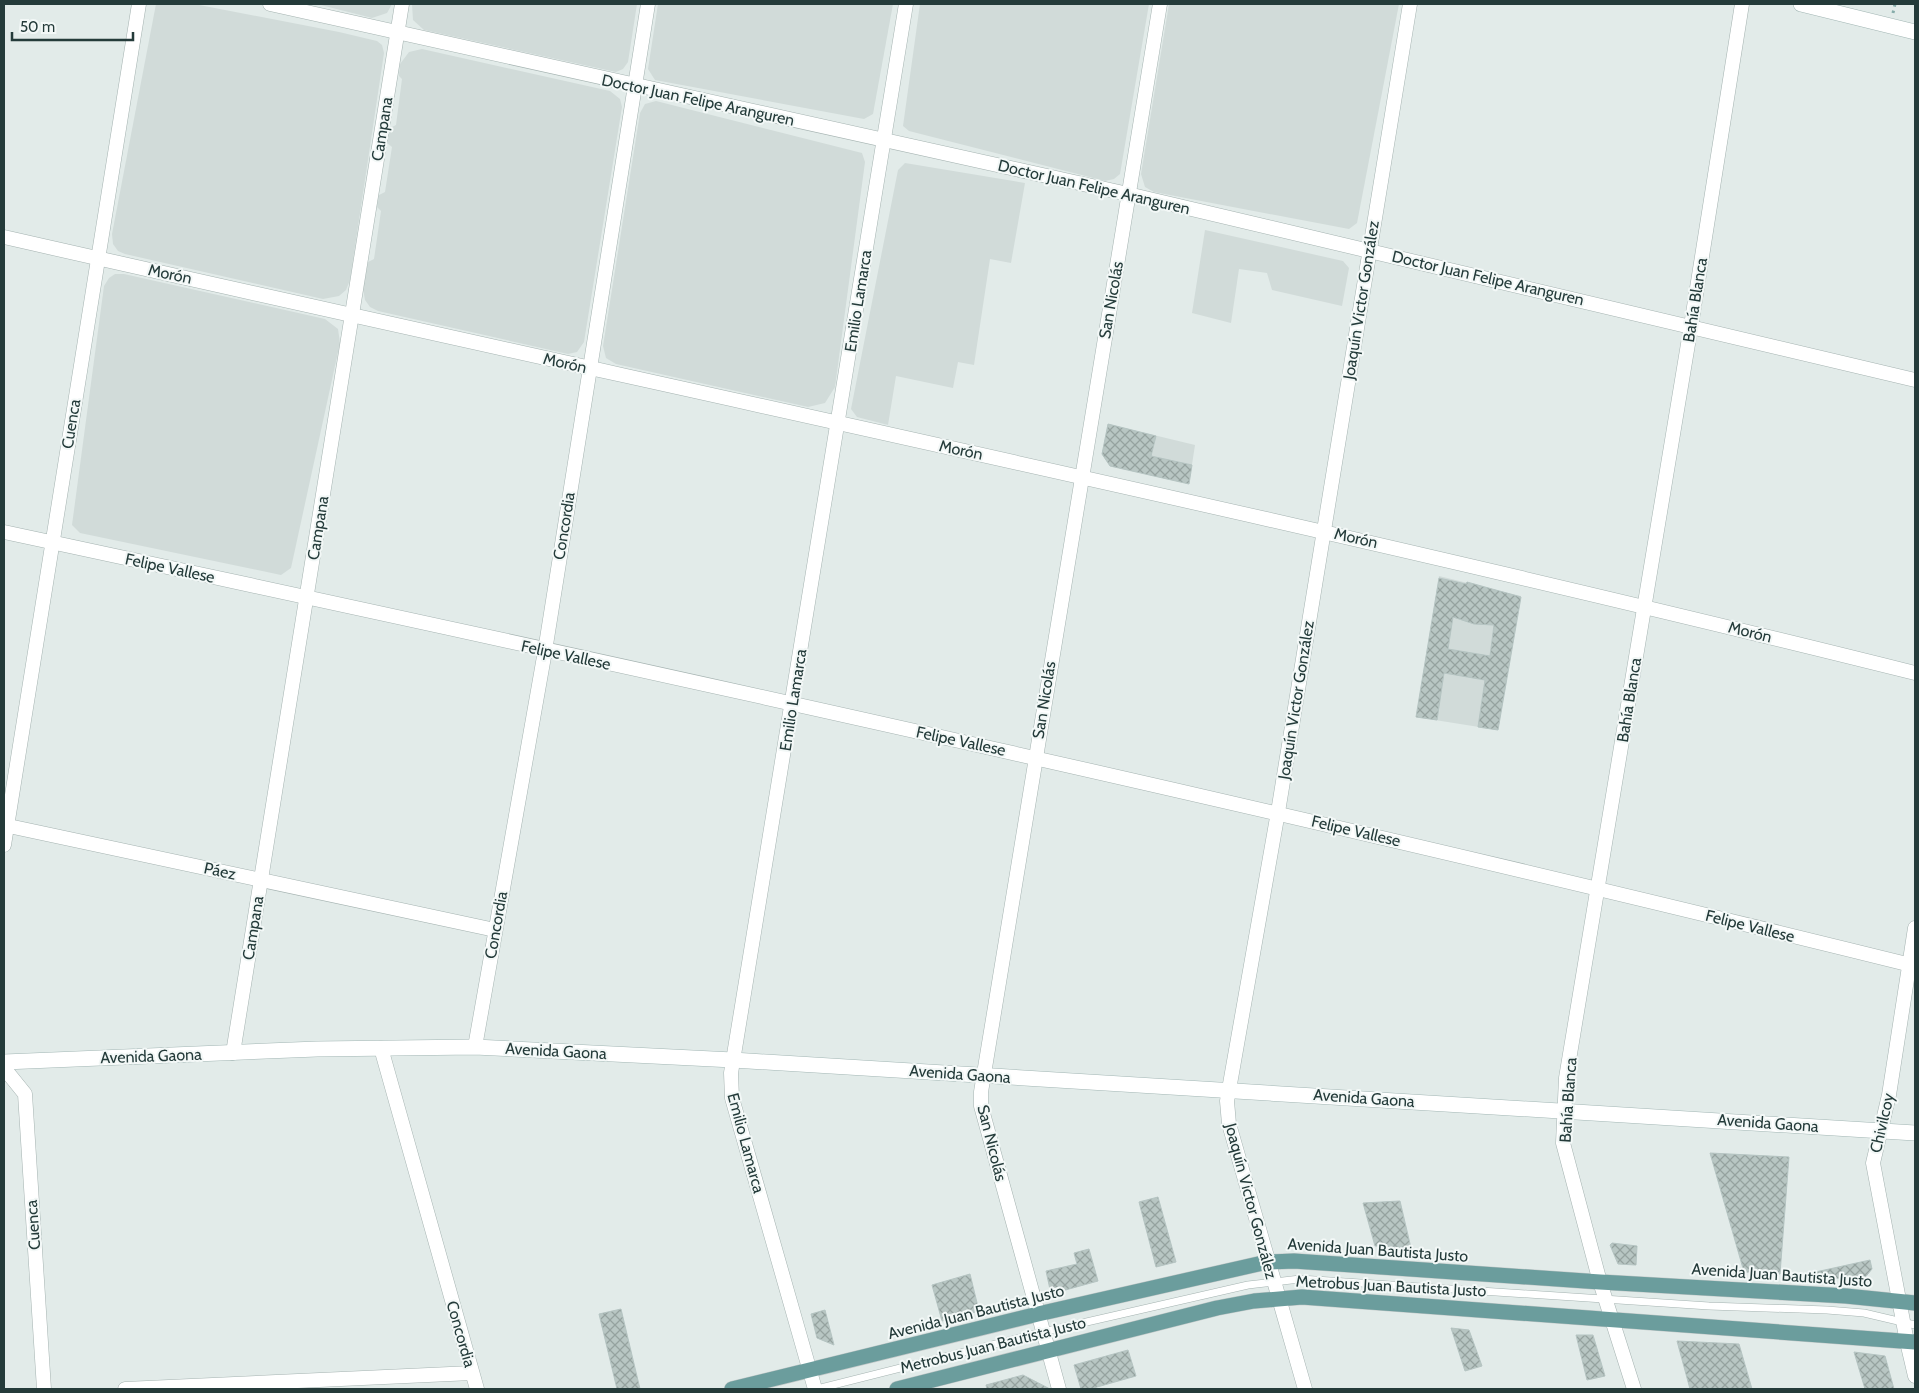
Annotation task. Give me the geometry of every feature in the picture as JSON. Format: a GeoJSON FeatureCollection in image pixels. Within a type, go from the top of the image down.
{"type":"FeatureCollection","features":[{"type":"Feature","properties":{"kind":"main road"},"geometry":{"type":"LineString","coordinates":[[1801,4],[1915,32]]}},
{"type":"Feature","properties":{"kind":"main road","name":"Avenida Gaona"},"geometry":{"type":"LineString","coordinates":[[4,1062],[381,1048],[475,1047],[732,1060],[1915,1133]]}},
{"type":"Feature","properties":{"kind":"main road","name":"Avenida Juan Bautista Justo"},"geometry":{"type":"LineString","coordinates":[[732,1389],[1038,1314],[1267,1262],[1294,1261],[1600,1282],[1846,1296],[1915,1303]]}},
{"type":"Feature","properties":{"kind":"main road"},"geometry":{"type":"LineString","coordinates":[[897,1389],[1217,1308],[1278,1298],[1302,1297],[1613,1322],[1911,1342]]}},
{"type":"Feature","properties":{"kind":"street","name":"Cuenca"},"geometry":{"type":"LineString","coordinates":[[4,845],[5,825],[139,4]]}},
{"type":"Feature","properties":{"kind":"street","name":"Doctor Juan Felipe Aranguren"},"geometry":{"type":"LineString","coordinates":[[270,4],[1128,194],[1915,380]]}},
{"type":"Feature","properties":{"kind":"street","name":"Campana"},"geometry":{"type":"LineString","coordinates":[[233,1053],[402,4]]}},
{"type":"Feature","properties":{"kind":"street","name":"Concordia"},"geometry":{"type":"LineString","coordinates":[[475,1047],[545,650],[648,4]]}},
{"type":"Feature","properties":{"kind":"street","name":"Emilio Lamarca"},"geometry":{"type":"LineString","coordinates":[[816,1389],[732,1098],[730,1085],[732,1060],[906,4]]}},
{"type":"Feature","properties":{"kind":"street","name":"San Nicolás"},"geometry":{"type":"LineString","coordinates":[[1059,1389],[981,1106],[982,1076],[1160,4]]}},
{"type":"Feature","properties":{"kind":"street","name":"Joaquín Victor González"},"geometry":{"type":"LineString","coordinates":[[1305,1389],[1267,1262],[1229,1124],[1229,1090],[1278,812],[1410,4]]}},
{"type":"Feature","properties":{"kind":"street","name":"Bahía Blanca"},"geometry":{"type":"LineString","coordinates":[[1634,1389],[1600,1282],[1562,1143],[1566,1078],[1599,888],[1742,4]]}},
{"type":"Feature","properties":{"kind":"street","name":"Morón"},"geometry":{"type":"LineString","coordinates":[[4,237],[1324,531],[1644,605],[1915,673]]}},
{"type":"Feature","properties":{"kind":"street","name":"Felipe Vallese"},"geometry":{"type":"LineString","coordinates":[[4,532],[307,597],[1278,812],[1912,965]]}},
{"type":"Feature","properties":{"kind":"street","name":"Páez"},"geometry":{"type":"LineString","coordinates":[[5,825],[495,930]]}},
{"type":"Feature","properties":{"kind":"street","name":"Chivilcoy"},"geometry":{"type":"LineString","coordinates":[[1915,928],[1912,965],[1889,1095],[1873,1163],[1899,1301],[1909,1323],[1915,1376]]}},
{"type":"Feature","properties":{"kind":"street","name":"Concordia"},"geometry":{"type":"LineString","coordinates":[[381,1048],[477,1389]]}},
{"type":"Feature","properties":{"kind":"street","name":"Cuenca"},"geometry":{"type":"LineString","coordinates":[[4,1068],[25,1094],[44,1389]]}},
{"type":"Feature","properties":{"kind":"street"},"geometry":{"type":"LineString","coordinates":[[125,1389],[472,1373]]}},
{"type":"Feature","properties":{"kind":"lane","name":"Metrobus Juan Bautista Justo"},"geometry":{"type":"LineString","coordinates":[[816,1389],[1043,1332],[1273,1281],[1300,1278],[1606,1300],[1827,1310],[1864,1313],[1909,1323]]}},
{"type":"Feature","properties":{"kind":"shaded area"},"geometry":{"type":"Polygon","coordinates":[[[156,4],[194,4],[339,32],[377,41],[382,45],[384,53],[350,280],[346,290],[339,296],[323,299],[125,254],[118,251],[113,244],[112,234],[156,4]]]}},
{"type":"Feature","properties":{"kind":"shaded area"},"geometry":{"type":"Polygon","coordinates":[[[317,4],[392,4],[387,13],[372,18],[317,4]]]}},
{"type":"Feature","properties":{"kind":"shaded area"},"geometry":{"type":"Polygon","coordinates":[[[412,4],[637,4],[628,62],[623,69],[616,72],[424,30],[413,20],[412,4]]]}},
{"type":"Feature","properties":{"kind":"shaded area"},"geometry":{"type":"Polygon","coordinates":[[[658,4],[893,4],[873,114],[864,119],[655,80],[648,69],[658,4]]]}},
{"type":"Feature","properties":{"kind":"shaded area"},"geometry":{"type":"Polygon","coordinates":[[[920,4],[1149,4],[1120,174],[1114,179],[1105,181],[909,131],[903,126],[920,4]]]}},
{"type":"Feature","properties":{"kind":"shaded area"},"geometry":{"type":"Polygon","coordinates":[[[1169,4],[1399,4],[1357,223],[1349,229],[1154,192],[1145,187],[1141,174],[1169,4]]]}},
{"type":"Feature","properties":{"kind":"shaded area"},"geometry":{"type":"Polygon","coordinates":[[[422,49],[610,91],[620,99],[622,107],[584,342],[577,352],[568,354],[378,311],[370,307],[365,300],[363,289],[368,262],[374,259],[381,211],[377,207],[379,195],[385,192],[392,147],[387,143],[390,128],[396,125],[402,79],[399,76],[400,64],[409,52],[422,49]]]}},
{"type":"Feature","properties":{"kind":"shaded area"},"geometry":{"type":"Polygon","coordinates":[[[656,101],[862,153],[865,162],[835,387],[825,403],[808,407],[616,364],[606,358],[603,346],[640,113],[645,104],[656,101]]]}},
{"type":"Feature","properties":{"kind":"shaded area"},"geometry":{"type":"Polygon","coordinates":[[[905,163],[1025,183],[1011,263],[990,259],[974,365],[958,362],[953,388],[896,376],[888,425],[857,417],[851,409],[898,170],[905,163]]]}},
{"type":"Feature","properties":{"kind":"shaded area"},"geometry":{"type":"Polygon","coordinates":[[[1205,230],[1343,261],[1349,268],[1342,306],[1272,290],[1267,273],[1239,269],[1231,323],[1192,313],[1205,230]]]}},
{"type":"Feature","properties":{"kind":"shaded area"},"geometry":{"type":"Polygon","coordinates":[[[115,274],[124,274],[325,319],[338,329],[340,343],[291,568],[281,575],[80,533],[72,525],[104,286],[109,278],[115,274]]]}},
{"type":"Feature","properties":{"kind":"shaded area"},"geometry":{"type":"Polygon","coordinates":[[[1108,424],[1195,445],[1189,484],[1110,466],[1102,454],[1108,424]]]}},
{"type":"Feature","properties":{"kind":"shaded area"},"geometry":{"type":"Polygon","coordinates":[[[1439,576],[1521,596],[1498,730],[1416,717],[1439,576]]]}},
{"type":"Feature","properties":{"kind":"building"},"geometry":{"type":"Polygon","coordinates":[[[1108,424],[1156,436],[1151,456],[1192,465],[1189,484],[1110,466],[1102,454],[1108,424]]]}},
{"type":"Feature","properties":{"kind":"building"},"geometry":{"type":"Polygon","coordinates":[[[1439,578],[1466,584],[1467,582],[1521,597],[1498,730],[1478,727],[1485,680],[1444,673],[1437,720],[1416,717],[1439,578]],[[1453,617],[1448,649],[1490,656],[1494,625],[1474,624],[1453,617]]]}},
{"type":"Feature","properties":{"kind":"building"},"geometry":{"type":"Polygon","coordinates":[[[1710,1153],[1789,1157],[1780,1274],[1744,1272],[1710,1153]]]}},
{"type":"Feature","properties":{"kind":"building"},"geometry":{"type":"Polygon","coordinates":[[[1158,1197],[1176,1262],[1156,1267],[1139,1202],[1158,1197]]]}},
{"type":"Feature","properties":{"kind":"building"},"geometry":{"type":"Polygon","coordinates":[[[1400,1201],[1411,1248],[1375,1246],[1363,1203],[1400,1201]]]}},
{"type":"Feature","properties":{"kind":"building"},"geometry":{"type":"Polygon","coordinates":[[[1612,1243],[1637,1246],[1636,1265],[1618,1264],[1610,1245],[1612,1243]]]}},
{"type":"Feature","properties":{"kind":"building"},"geometry":{"type":"Polygon","coordinates":[[[1089,1249],[1098,1281],[1051,1294],[1046,1271],[1077,1264],[1074,1253],[1089,1249]]]}},
{"type":"Feature","properties":{"kind":"building"},"geometry":{"type":"Polygon","coordinates":[[[1870,1260],[1872,1269],[1863,1280],[1811,1277],[1811,1273],[1870,1260]]]}},
{"type":"Feature","properties":{"kind":"building"},"geometry":{"type":"Polygon","coordinates":[[[970,1274],[979,1311],[942,1321],[932,1285],[970,1274]]]}},
{"type":"Feature","properties":{"kind":"building"},"geometry":{"type":"Polygon","coordinates":[[[621,1309],[640,1389],[617,1389],[599,1314],[621,1309]]]}},
{"type":"Feature","properties":{"kind":"building"},"geometry":{"type":"Polygon","coordinates":[[[825,1310],[834,1345],[817,1338],[811,1314],[825,1310]]]}},
{"type":"Feature","properties":{"kind":"building"},"geometry":{"type":"Polygon","coordinates":[[[1451,1328],[1469,1330],[1482,1366],[1465,1371],[1451,1328]]]}},
{"type":"Feature","properties":{"kind":"building"},"geometry":{"type":"Polygon","coordinates":[[[1576,1335],[1593,1335],[1605,1376],[1587,1380],[1576,1335]]]}},
{"type":"Feature","properties":{"kind":"building"},"geometry":{"type":"Polygon","coordinates":[[[1677,1341],[1739,1344],[1752,1389],[1690,1389],[1677,1341]]]}},
{"type":"Feature","properties":{"kind":"building"},"geometry":{"type":"Polygon","coordinates":[[[1128,1350],[1136,1376],[1090,1389],[1081,1389],[1074,1365],[1128,1350]]]}},
{"type":"Feature","properties":{"kind":"building"},"geometry":{"type":"Polygon","coordinates":[[[1854,1352],[1885,1356],[1894,1389],[1865,1389],[1854,1352]]]}},
{"type":"Feature","properties":{"kind":"building"},"geometry":{"type":"Polygon","coordinates":[[[1023,1375],[1050,1389],[987,1389],[986,1385],[1023,1375]]]}}]}
